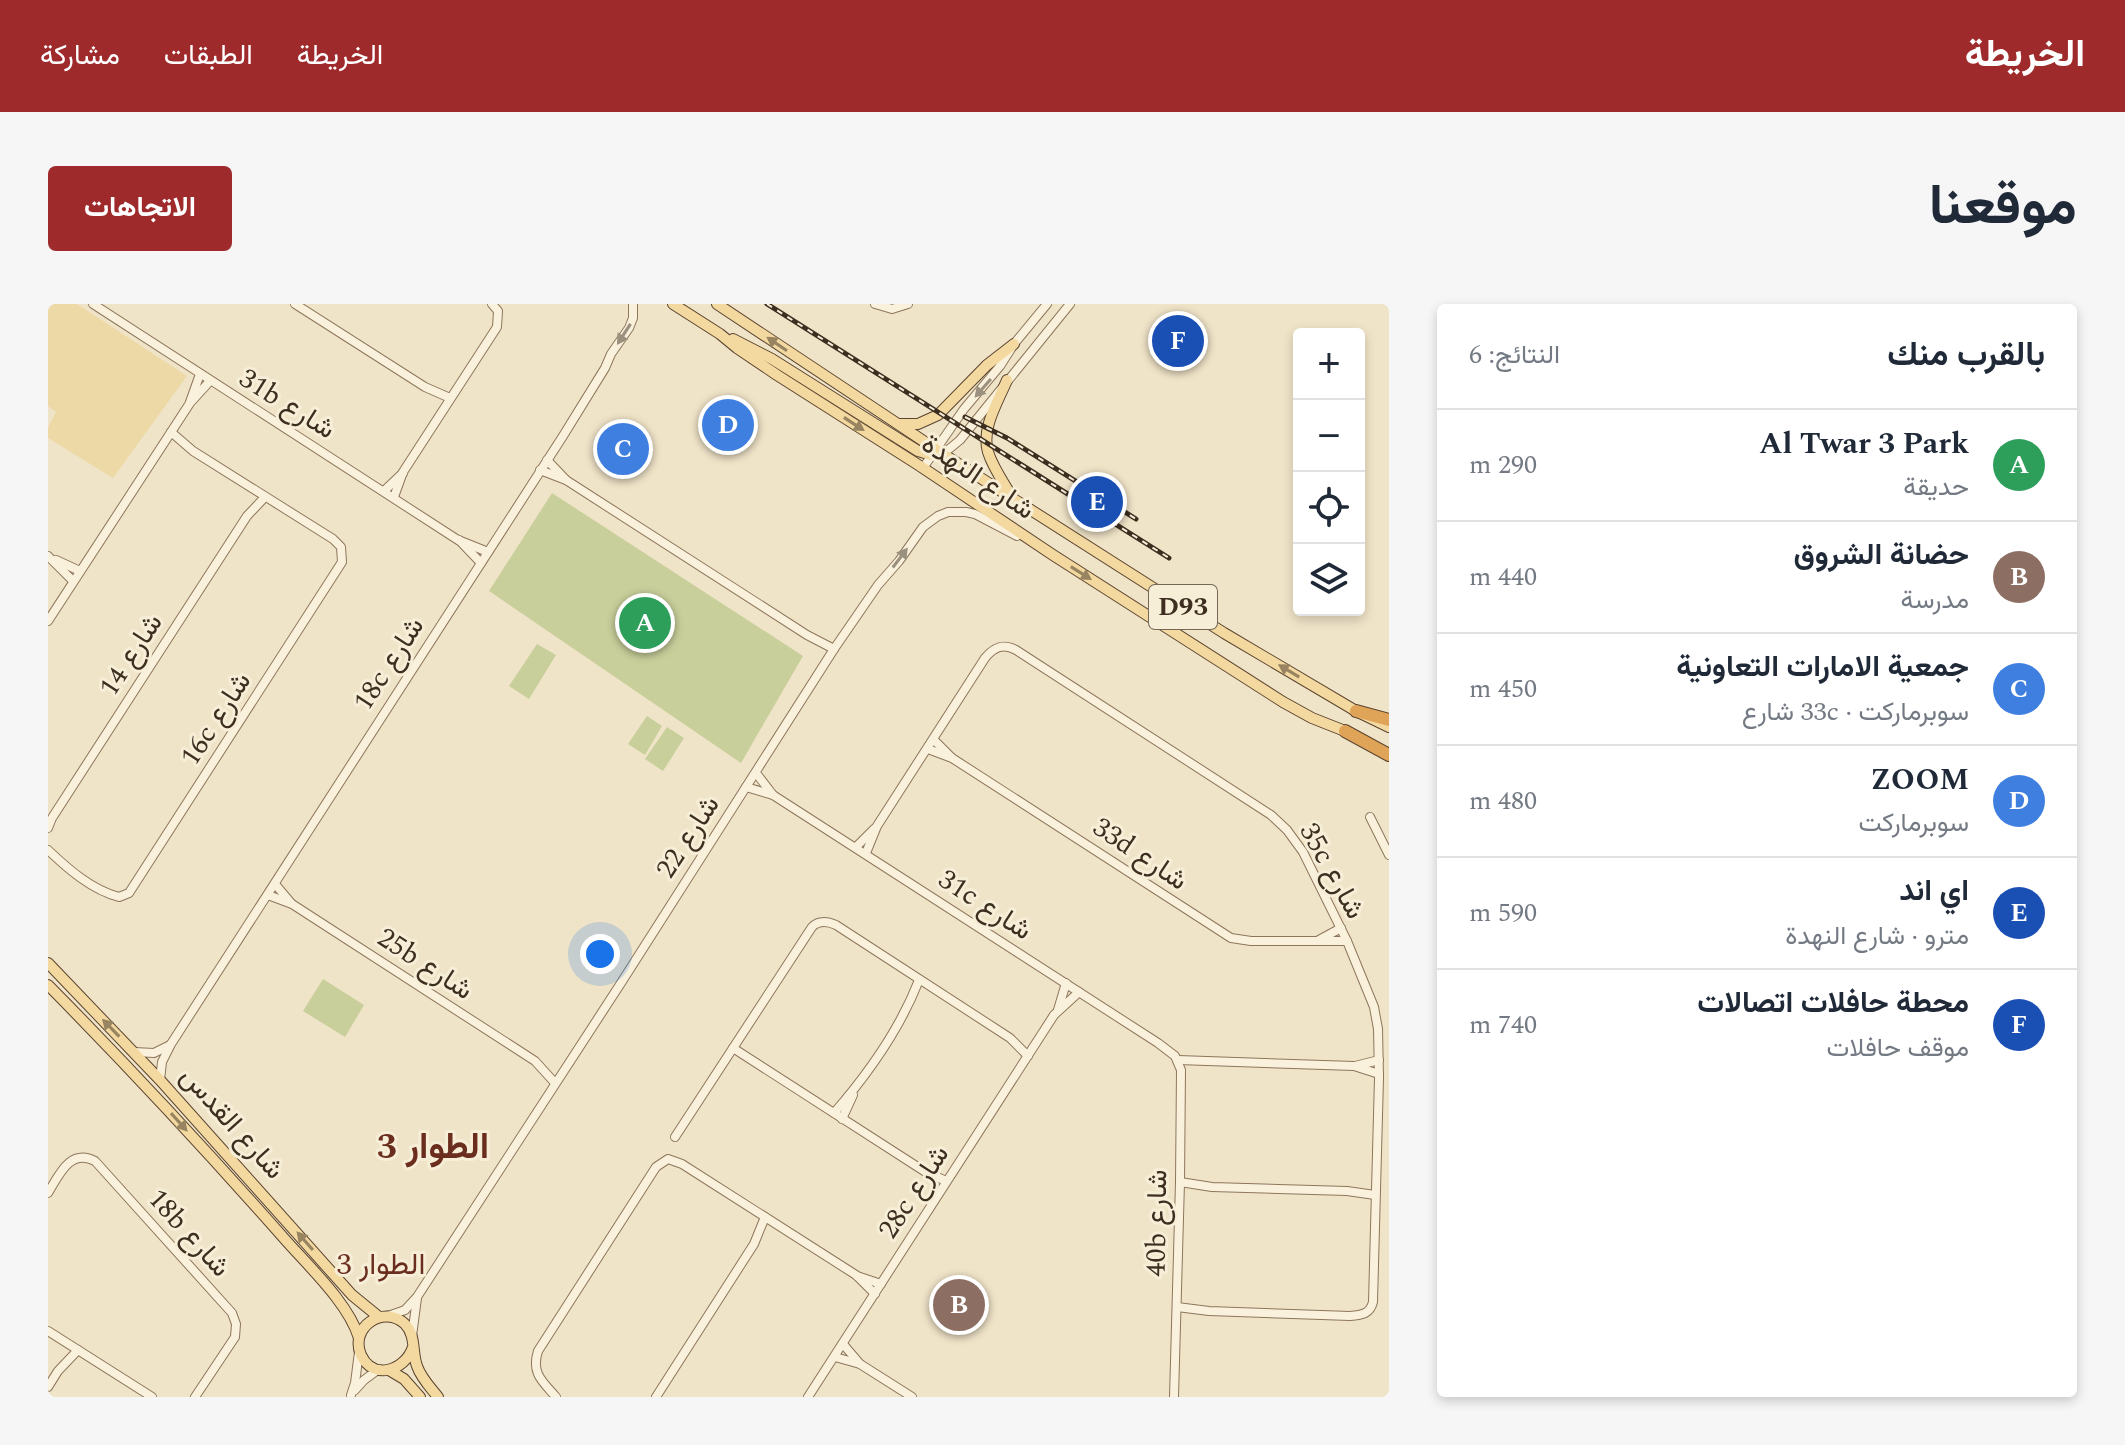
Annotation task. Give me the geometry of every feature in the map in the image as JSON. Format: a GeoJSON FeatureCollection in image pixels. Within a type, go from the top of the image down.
{"type":"FeatureCollection","features":[{"type":"Feature","properties":{"kind":"highway"},"geometry":{"type":"LineString","coordinates":[[1356,711],[1389,720]]}},
{"type":"Feature","properties":{"kind":"highway"},"geometry":{"type":"LineString","coordinates":[[1345,731],[1389,755]]}},
{"type":"Feature","properties":{"kind":"main road","name":"شارع النهدة"},"geometry":{"type":"LineString","coordinates":[[673,304],[1053,555],[1298,711],[1389,748]]}},
{"type":"Feature","properties":{"kind":"main road","name":"شارع النهدة"},"geometry":{"type":"LineString","coordinates":[[717,304],[937,453],[1224,633],[1356,711],[1389,727]]}},
{"type":"Feature","properties":{"kind":"main road"},"geometry":{"type":"LineString","coordinates":[[720,334],[772,359],[913,448],[937,453]]}},
{"type":"Feature","properties":{"kind":"main road"},"geometry":{"type":"LineString","coordinates":[[895,423],[918,424],[938,415],[987,365],[1014,344]]}},
{"type":"Feature","properties":{"kind":"main road"},"geometry":{"type":"LineString","coordinates":[[1007,380],[989,422],[987,444],[994,465],[1013,499]]}},
{"type":"Feature","properties":{"kind":"main road","name":"شارع القدس"},"geometry":{"type":"LineString","coordinates":[[49,965],[160,1080],[352,1295],[383,1317]]}},
{"type":"Feature","properties":{"kind":"main road","name":"شارع القدس"},"geometry":{"type":"LineString","coordinates":[[50,989],[150,1091],[311,1270],[349,1314],[359,1342]]}},
{"type":"Feature","properties":{"kind":"main road"},"geometry":{"type":"LineString","coordinates":[[420,1397],[404,1379],[365,1361],[359,1342],[366,1325],[383,1317],[404,1323],[413,1342],[418,1369],[438,1397]]}},
{"type":"Feature","properties":{"kind":"main road"},"geometry":{"type":"LineString","coordinates":[[384,1370],[405,1363],[413,1342]]}},
{"type":"Feature","properties":{"kind":"street","name":"31b شارع"},"geometry":{"type":"LineString","coordinates":[[93,304],[394,497],[458,540],[481,563]]}},
{"type":"Feature","properties":{"kind":"street"},"geometry":{"type":"LineString","coordinates":[[295,304],[425,387],[450,398]]}},
{"type":"Feature","properties":{"kind":"street","name":"18c شارع"},"geometry":{"type":"LineString","coordinates":[[160,1080],[162,1062],[171,1044],[547,460],[631,323],[633,304]]}},
{"type":"Feature","properties":{"kind":"street"},"geometry":{"type":"LineString","coordinates":[[875,304],[892,309],[908,304]]}},
{"type":"Feature","properties":{"kind":"street"},"geometry":{"type":"LineString","coordinates":[[923,468],[937,453],[964,409],[1047,304]]}},
{"type":"Feature","properties":{"kind":"street"},"geometry":{"type":"LineString","coordinates":[[937,453],[960,440],[1070,304]]}},
{"type":"Feature","properties":{"kind":"street"},"geometry":{"type":"LineString","coordinates":[[384,491],[403,472],[497,327],[495,308]]}},
{"type":"Feature","properties":{"kind":"street"},"geometry":{"type":"LineString","coordinates":[[190,403],[200,374]]}},
{"type":"Feature","properties":{"kind":"street"},"geometry":{"type":"LineString","coordinates":[[48,621],[190,403],[210,381]]}},
{"type":"Feature","properties":{"kind":"street"},"geometry":{"type":"LineString","coordinates":[[425,387],[444,408]]}},
{"type":"Feature","properties":{"kind":"street"},"geometry":{"type":"LineString","coordinates":[[169,435],[265,497]]}},
{"type":"Feature","properties":{"kind":"street"},"geometry":{"type":"LineString","coordinates":[[547,460],[566,480]]}},
{"type":"Feature","properties":{"kind":"street"},"geometry":{"type":"LineString","coordinates":[[540,470],[566,480],[832,653]]}},
{"type":"Feature","properties":{"kind":"street"},"geometry":{"type":"LineString","coordinates":[[394,497],[403,472]]}},
{"type":"Feature","properties":{"kind":"street","name":"شارع 14"},"geometry":{"type":"LineString","coordinates":[[247,516],[256,491]]}},
{"type":"Feature","properties":{"kind":"street","name":"شارع 14"},"geometry":{"type":"LineString","coordinates":[[48,828],[50,820],[247,516],[265,497]]}},
{"type":"Feature","properties":{"kind":"street","name":"16c شارع"},"geometry":{"type":"LineString","coordinates":[[48,850],[104,892],[119,897],[127,895],[339,569],[343,558],[341,547],[333,539],[265,497]]}},
{"type":"Feature","properties":{"kind":"street","name":"شارع 22"},"geometry":{"type":"LineString","coordinates":[[383,1317],[405,1310],[417,1297],[832,653],[923,527],[948,512],[966,512],[1053,555]]}},
{"type":"Feature","properties":{"kind":"street","name":"31b شارع"},"geometry":{"type":"LineString","coordinates":[[458,540],[488,552]]}},
{"type":"Feature","properties":{"kind":"street"},"geometry":{"type":"LineString","coordinates":[[50,557],[80,571]]}},
{"type":"Feature","properties":{"kind":"street"},"geometry":{"type":"LineString","coordinates":[[50,557],[73,581]]}},
{"type":"Feature","properties":{"kind":"street","name":"35c شارع"},"geometry":{"type":"LineString","coordinates":[[934,740],[985,658],[997,647],[1011,647],[1277,820],[1303,852],[1347,941],[1377,1018],[1379,1074],[1372,1307],[1364,1314],[1350,1316],[1177,1310]]}},
{"type":"Feature","properties":{"kind":"street"},"geometry":{"type":"LineString","coordinates":[[866,853],[877,826],[934,740]]}},
{"type":"Feature","properties":{"kind":"street","name":"33d شارع"},"geometry":{"type":"LineString","coordinates":[[934,740],[952,758],[1231,938],[1251,941],[1347,941]]}},
{"type":"Feature","properties":{"kind":"street","name":"33d شارع"},"geometry":{"type":"LineString","coordinates":[[928,749],[952,758]]}},
{"type":"Feature","properties":{"kind":"street","name":"31c شارع"},"geometry":{"type":"LineString","coordinates":[[756,773],[773,795]]}},
{"type":"Feature","properties":{"kind":"street","name":"31c شارع"},"geometry":{"type":"LineString","coordinates":[[746,787],[773,795],[866,853],[1175,1056],[1206,1062],[1354,1066],[1379,1060]]}},
{"type":"Feature","properties":{"kind":"street"},"geometry":{"type":"LineString","coordinates":[[1370,817],[1389,855]]}},
{"type":"Feature","properties":{"kind":"street"},"geometry":{"type":"LineString","coordinates":[[856,847],[877,826]]}},
{"type":"Feature","properties":{"kind":"street","name":"25b شارع"},"geometry":{"type":"LineString","coordinates":[[275,884],[292,904]]}},
{"type":"Feature","properties":{"kind":"street","name":"25b شارع"},"geometry":{"type":"LineString","coordinates":[[268,895],[292,904],[535,1061],[562,1073]]}},
{"type":"Feature","properties":{"kind":"street"},"geometry":{"type":"LineString","coordinates":[[675,1137],[815,925],[824,922],[836,925],[1010,1038],[1028,1056]]}},
{"type":"Feature","properties":{"kind":"street","name":"33d شارع"},"geometry":{"type":"LineString","coordinates":[[1318,941],[1341,928]]}},
{"type":"Feature","properties":{"kind":"street"},"geometry":{"type":"LineString","coordinates":[[838,1116],[908,1007],[919,980]]}},
{"type":"Feature","properties":{"kind":"street","name":"28c شارع"},"geometry":{"type":"LineString","coordinates":[[1058,1011],[1066,983]]}},
{"type":"Feature","properties":{"kind":"street"},"geometry":{"type":"LineString","coordinates":[[908,1007],[929,986]]}},
{"type":"Feature","properties":{"kind":"street","name":"28c شارع"},"geometry":{"type":"LineString","coordinates":[[808,1397],[1034,1046],[1058,1011],[1079,992]]}},
{"type":"Feature","properties":{"kind":"street"},"geometry":{"type":"LineString","coordinates":[[1010,1038],[1034,1046]]}},
{"type":"Feature","properties":{"kind":"street"},"geometry":{"type":"LineString","coordinates":[[134,1052],[154,1053],[171,1044]]}},
{"type":"Feature","properties":{"kind":"street"},"geometry":{"type":"LineString","coordinates":[[733,1048],[944,1185]]}},
{"type":"Feature","properties":{"kind":"street","name":"40b شارع"},"geometry":{"type":"LineString","coordinates":[[1174,1397],[1181,1070],[1175,1056]]}},
{"type":"Feature","properties":{"kind":"street","name":"25b شارع"},"geometry":{"type":"LineString","coordinates":[[535,1061],[555,1083]]}},
{"type":"Feature","properties":{"kind":"street","name":"31c شارع"},"geometry":{"type":"LineString","coordinates":[[1181,1070],[1206,1062]]}},
{"type":"Feature","properties":{"kind":"street","name":"31c شارع"},"geometry":{"type":"LineString","coordinates":[[1354,1066],[1379,1074]]}},
{"type":"Feature","properties":{"kind":"street","name":"18b شارع"},"geometry":{"type":"LineString","coordinates":[[48,1193],[70,1161],[82,1157],[95,1161],[232,1313],[236,1324],[235,1337],[196,1396]]}},
{"type":"Feature","properties":{"kind":"street"},"geometry":{"type":"LineString","coordinates":[[556,1397],[537,1374],[536,1358],[542,1345],[656,1167],[668,1159],[678,1161],[856,1275],[875,1294]]}},
{"type":"Feature","properties":{"kind":"street"},"geometry":{"type":"LineString","coordinates":[[1180,1186],[1375,1190]]}},
{"type":"Feature","properties":{"kind":"street"},"geometry":{"type":"LineString","coordinates":[[656,1397],[770,1220]]}},
{"type":"Feature","properties":{"kind":"street"},"geometry":{"type":"LineString","coordinates":[[856,1275],[881,1284]]}},
{"type":"Feature","properties":{"kind":"street","name":"شارع 22"},"geometry":{"type":"LineString","coordinates":[[413,1342],[417,1297]]}},
{"type":"Feature","properties":{"kind":"street"},"geometry":{"type":"LineString","coordinates":[[48,1331],[152,1397]]}},
{"type":"Feature","properties":{"kind":"street"},"geometry":{"type":"LineString","coordinates":[[350,1396],[357,1371],[359,1342]]}},
{"type":"Feature","properties":{"kind":"street"},"geometry":{"type":"LineString","coordinates":[[48,1387],[69,1344]]}},
{"type":"Feature","properties":{"kind":"street"},"geometry":{"type":"LineString","coordinates":[[843,1344],[860,1364]]}},
{"type":"Feature","properties":{"kind":"street"},"geometry":{"type":"LineString","coordinates":[[58,1371],[78,1350]]}},
{"type":"Feature","properties":{"kind":"street"},"geometry":{"type":"LineString","coordinates":[[835,1357],[860,1364],[912,1397]]}},
{"type":"Feature","properties":{"kind":"street"},"geometry":{"type":"LineString","coordinates":[[350,1396],[364,1380],[384,1370]]}},
{"type":"Feature","properties":{"kind":"green space"},"geometry":{"type":"Polygon","coordinates":[[[552,493],[803,656],[741,763],[489,591],[552,493]]]}},
{"type":"Feature","properties":{"kind":"green space"},"geometry":{"type":"Polygon","coordinates":[[[537,644],[556,655],[529,699],[509,686],[537,644]]]}},
{"type":"Feature","properties":{"kind":"green space"},"geometry":{"type":"Polygon","coordinates":[[[647,716],[662,726],[645,755],[628,744],[647,716]]]}},
{"type":"Feature","properties":{"kind":"green space"},"geometry":{"type":"Polygon","coordinates":[[[667,727],[684,738],[663,771],[645,759],[667,727]]]}},
{"type":"Feature","properties":{"kind":"green space"},"geometry":{"type":"Polygon","coordinates":[[[323,979],[364,1005],[345,1037],[303,1011],[323,979]]]}},
{"type":"Feature","properties":{"kind":"sand"},"geometry":{"type":"Polygon","coordinates":[[[48,304],[77,304],[187,376],[113,478],[48,438],[48,428],[56,412],[48,406],[48,304]]]}},
{"type":"Feature","properties":{"kind":"railway"},"geometry":{"type":"LineString","coordinates":[[767,304],[1169,558]]}},
{"type":"Feature","properties":{"kind":"railway"},"geometry":{"type":"LineString","coordinates":[[965,417],[1007,438],[1136,519]]}},
{"type":"Feature","properties":{"kind":"place","name":"محطة حافلات اتصالات"},"geometry":{"type":"Point","coordinates":[1178,341]}},
{"type":"Feature","properties":{"kind":"place","name":"ZOOM"},"geometry":{"type":"Point","coordinates":[728,425]}},
{"type":"Feature","properties":{"kind":"place","name":"جمعية الامارات التعاونية"},"geometry":{"type":"Point","coordinates":[623,449]}},
{"type":"Feature","properties":{"kind":"place","name":"اي اند"},"geometry":{"type":"Point","coordinates":[1097,502]}},
{"type":"Feature","properties":{"kind":"place","name":"Al Twar 3 Park"},"geometry":{"type":"Point","coordinates":[645,623]}},
{"type":"Feature","properties":{"kind":"place","name":"حضانة الشروق"},"geometry":{"type":"Point","coordinates":[959,1305]}},
{"type":"Feature","properties":{"kind":"district","name":"الطوار 3"},"geometry":{"type":"Point","coordinates":[433,1147]}},
{"type":"Feature","properties":{"kind":"district","name":"الطوار 3"},"geometry":{"type":"Point","coordinates":[381,1265]}}]}
